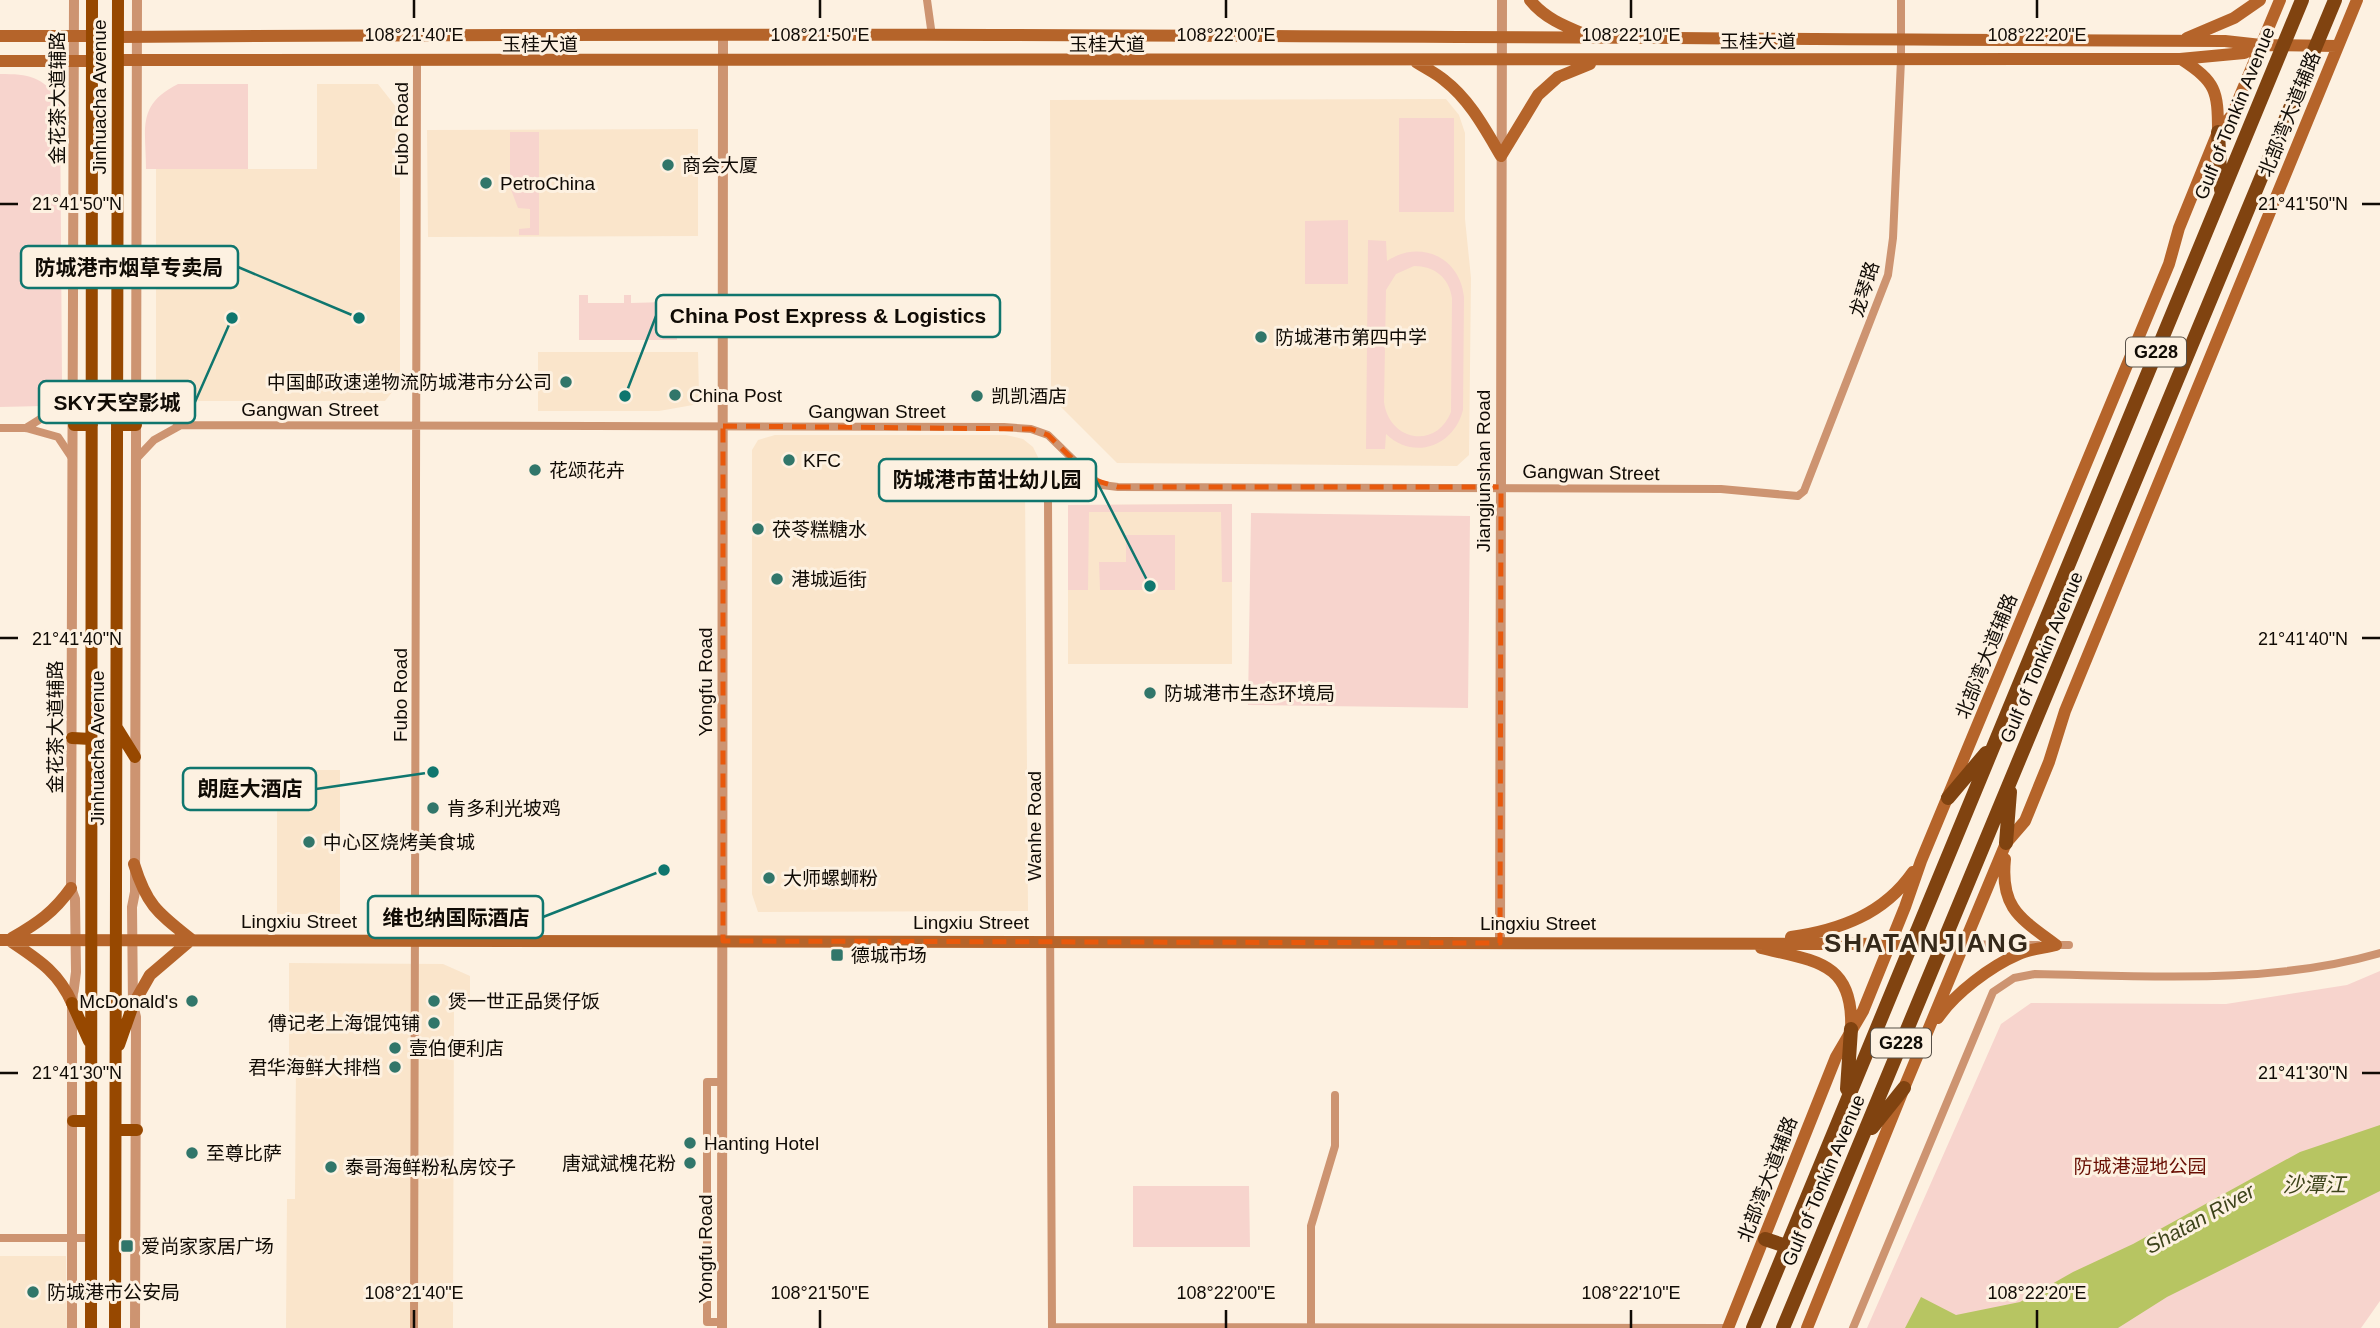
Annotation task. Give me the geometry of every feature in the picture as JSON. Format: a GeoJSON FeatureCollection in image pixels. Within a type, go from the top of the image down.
{"type":"FeatureCollection","features":[{"type":"Feature","properties":{"kind":"highway","name":"Gulf of Tonkin Avenue"},"geometry":{"type":"LineString","coordinates":[[1753,1328],[2302,0]]}},
{"type":"Feature","properties":{"kind":"highway","name":"Gulf of Tonkin Avenue"},"geometry":{"type":"LineString","coordinates":[[1783,1328],[2336,0]]}},
{"type":"Feature","properties":{"kind":"highway"},"geometry":{"type":"LineString","coordinates":[[2218,132],[2221,196]]}},
{"type":"Feature","properties":{"kind":"highway"},"geometry":{"type":"LineString","coordinates":[[1948,798],[1994,744]]}},
{"type":"Feature","properties":{"kind":"highway"},"geometry":{"type":"LineString","coordinates":[[2006,843],[2010,781]]}},
{"type":"Feature","properties":{"kind":"highway"},"geometry":{"type":"LineString","coordinates":[[1847,1101],[1851,1029]]}},
{"type":"Feature","properties":{"kind":"highway"},"geometry":{"type":"LineString","coordinates":[[1860,1143],[1904,1088]]}},
{"type":"Feature","properties":{"kind":"highway"},"geometry":{"type":"LineString","coordinates":[[1765,1238],[1787,1247]]}},
{"type":"Feature","properties":{"kind":"main road","name":"Jinhuacha Avenue"},"geometry":{"type":"LineString","coordinates":[[91,1328],[92,0]]}},
{"type":"Feature","properties":{"kind":"main road","name":"Jinhuacha Avenue"},"geometry":{"type":"LineString","coordinates":[[115,1328],[118,0]]}},
{"type":"Feature","properties":{"kind":"main road"},"geometry":{"type":"LineString","coordinates":[[1530,0],[1538,10],[1561,25],[1596,39]]}},
{"type":"Feature","properties":{"kind":"main road"},"geometry":{"type":"LineString","coordinates":[[2218,132],[2215,90],[2204,74],[2180,58],[2181,40],[2234,18],[2260,0]]}},
{"type":"Feature","properties":{"kind":"main road","name":"北部湾大道辅路"},"geometry":{"type":"LineString","coordinates":[[1728,1328],[1836,1057],[1863,1011],[1921,861],[2169,264],[2179,228],[2218,132],[2232,115],[2280,0]]}},
{"type":"Feature","properties":{"kind":"main road","name":"北部湾大道辅路"},"geometry":{"type":"LineString","coordinates":[[1807,1328],[2006,843],[2025,821],[2049,762],[2065,711],[2357,0]]}},
{"type":"Feature","properties":{"kind":"main road"},"geometry":{"type":"LineString","coordinates":[[0,36],[92,36]]}},
{"type":"Feature","properties":{"kind":"main road","name":"玉桂大道"},"geometry":{"type":"LineString","coordinates":[[118,37],[932,36],[2181,40],[2337,46]]}},
{"type":"Feature","properties":{"kind":"main road","name":"玉桂大道"},"geometry":{"type":"LineString","coordinates":[[118,60],[723,63],[1901,60],[2180,58],[2244,53],[2261,45]]}},
{"type":"Feature","properties":{"kind":"main road"},"geometry":{"type":"LineString","coordinates":[[0,61],[92,61]]}},
{"type":"Feature","properties":{"kind":"main road"},"geometry":{"type":"LineString","coordinates":[[1416,62],[1445,80],[1462,97],[1501,156],[1538,95],[1558,77],[1597,61]]}},
{"type":"Feature","properties":{"kind":"main road"},"geometry":{"type":"LineString","coordinates":[[74,425],[92,425]]}},
{"type":"Feature","properties":{"kind":"main road"},"geometry":{"type":"LineString","coordinates":[[117,425],[136,425]]}},
{"type":"Feature","properties":{"kind":"main road"},"geometry":{"type":"LineString","coordinates":[[117,727],[135,757]]}},
{"type":"Feature","properties":{"kind":"main road"},"geometry":{"type":"LineString","coordinates":[[72,738],[91,739]]}},
{"type":"Feature","properties":{"kind":"main road"},"geometry":{"type":"LineString","coordinates":[[2006,843],[2004,888],[2010,903],[2022,919],[2063,945]]}},
{"type":"Feature","properties":{"kind":"main road"},"geometry":{"type":"LineString","coordinates":[[1742,943],[1817,933],[1851,923],[1882,906],[1904,886],[1921,861]]}},
{"type":"Feature","properties":{"kind":"main road"},"geometry":{"type":"LineString","coordinates":[[116,1055],[134,1005],[150,975],[192,940],[152,906],[134,864]]}},
{"type":"Feature","properties":{"kind":"main road"},"geometry":{"type":"LineString","coordinates":[[4,940],[37,924],[58,907],[71,888]]}},
{"type":"Feature","properties":{"kind":"main road"},"geometry":{"type":"LineString","coordinates":[[4,940],[37,959],[58,977],[91,1045]]}},
{"type":"Feature","properties":{"kind":"main road","name":"Lingxiu Street"},"geometry":{"type":"LineString","coordinates":[[4,940],[1943,944]]}},
{"type":"Feature","properties":{"kind":"main road"},"geometry":{"type":"LineString","coordinates":[[1742,943],[1831,968],[1843,982],[1848,996],[1852,1012],[1851,1029]]}},
{"type":"Feature","properties":{"kind":"main road"},"geometry":{"type":"LineString","coordinates":[[1925,1039],[1942,1013],[1971,985],[2020,953],[2063,945]]}},
{"type":"Feature","properties":{"kind":"main road"},"geometry":{"type":"LineString","coordinates":[[73,1121],[91,1121]]}},
{"type":"Feature","properties":{"kind":"main road"},"geometry":{"type":"LineString","coordinates":[[116,1130],[137,1130]]}},
{"type":"Feature","properties":{"kind":"street","name":"金花茶大道辅路"},"geometry":{"type":"LineString","coordinates":[[72,1328],[72,1003],[76,972],[75,899],[71,888],[74,0]]}},
{"type":"Feature","properties":{"kind":"street"},"geometry":{"type":"LineString","coordinates":[[135,1328],[137,1130],[133,940],[137,0]]}},
{"type":"Feature","properties":{"kind":"street"},"geometry":{"type":"LineString","coordinates":[[927,0],[932,36]]}},
{"type":"Feature","properties":{"kind":"street","name":"Jiangjunshan Road"},"geometry":{"type":"LineString","coordinates":[[1500,943],[1502,0]]}},
{"type":"Feature","properties":{"kind":"street","name":"龙琴路"},"geometry":{"type":"LineString","coordinates":[[1721,489],[1798,496],[1804,491],[1881,297],[1888,275],[1894,238],[1901,0]]}},
{"type":"Feature","properties":{"kind":"street","name":"Yongfu Road"},"geometry":{"type":"LineString","coordinates":[[722,1325],[723,36]]}},
{"type":"Feature","properties":{"kind":"street","name":"Fubo Road"},"geometry":{"type":"LineString","coordinates":[[414,1328],[417,63]]}},
{"type":"Feature","properties":{"kind":"street"},"geometry":{"type":"LineString","coordinates":[[136,384],[153,407],[181,425],[154,440],[136,458]]}},
{"type":"Feature","properties":{"kind":"street"},"geometry":{"type":"LineString","coordinates":[[26,428],[58,408],[74,388]]}},
{"type":"Feature","properties":{"kind":"street","name":"Gangwan Street"},"geometry":{"type":"LineString","coordinates":[[181,425],[990,426],[1031,429],[1048,435],[1094,481],[1118,487],[1501,486],[1721,489]]}},
{"type":"Feature","properties":{"kind":"street"},"geometry":{"type":"LineString","coordinates":[[0,428],[26,428],[58,437],[74,461]]}},
{"type":"Feature","properties":{"kind":"street","name":"Wanhe Road"},"geometry":{"type":"LineString","coordinates":[[1052,1328],[1048,500],[1055,474],[1072,459]]}},
{"type":"Feature","properties":{"kind":"street"},"geometry":{"type":"LineString","coordinates":[[1943,944],[2063,945]]}},
{"type":"Feature","properties":{"kind":"street"},"geometry":{"type":"LineString","coordinates":[[1853,1328],[1993,992],[2014,978],[2035,974],[2244,975],[2317,968],[2380,953]]}},
{"type":"Feature","properties":{"kind":"street"},"geometry":{"type":"LineString","coordinates":[[1311,1327],[1311,1226],[1335,1146],[1335,1095]]}},
{"type":"Feature","properties":{"kind":"street"},"geometry":{"type":"LineString","coordinates":[[0,1238],[91,1238]]}},
{"type":"Feature","properties":{"kind":"street"},"geometry":{"type":"LineString","coordinates":[[1052,1328],[1728,1328]]}},
{"type":"Feature","properties":{"kind":"highlighted area"},"geometry":{"type":"Polygon","coordinates":[[[723,426],[1031,429],[1048,435],[1094,480],[1118,487],[1501,487],[1500,943],[723,941],[723,426]]]}},
{"type":"Feature","properties":{"kind":"shaded area"},"geometry":{"type":"Polygon","coordinates":[[[317,84],[378,84],[400,112],[400,382],[385,401],[156,401],[156,169],[317,169],[317,84]]]}},
{"type":"Feature","properties":{"kind":"shaded area","name":"防城港市第四中学"},"geometry":{"type":"Polygon","coordinates":[[[1446,99],[1459,115],[1465,133],[1465,219],[1471,278],[1469,455],[1457,466],[1117,463],[1051,397],[1050,100],[1446,99]]]}},
{"type":"Feature","properties":{"kind":"shaded area"},"geometry":{"type":"Polygon","coordinates":[[[698,129],[698,236],[428,237],[427,130],[698,129]]]}},
{"type":"Feature","properties":{"kind":"shaded area"},"geometry":{"type":"Polygon","coordinates":[[[538,352],[698,352],[699,395],[693,405],[659,411],[538,411],[538,352]]]}},
{"type":"Feature","properties":{"kind":"shaded area"},"geometry":{"type":"Polygon","coordinates":[[[775,435],[1006,435],[1023,439],[1033,447],[1038,457],[1038,485],[1025,486],[1028,911],[758,912],[752,894],[752,450],[758,440],[775,435]]]}},
{"type":"Feature","properties":{"kind":"shaded area"},"geometry":{"type":"Polygon","coordinates":[[[1232,504],[1232,664],[1068,664],[1068,505],[1232,504]]]}},
{"type":"Feature","properties":{"kind":"shaded area","name":"中心区烧烤美食城"},"geometry":{"type":"Polygon","coordinates":[[[277,770],[340,770],[340,914],[277,914],[277,770]]]}},
{"type":"Feature","properties":{"kind":"shaded area"},"geometry":{"type":"Polygon","coordinates":[[[289,963],[443,964],[470,976],[470,1000],[454,1000],[453,1328],[286,1328],[287,1199],[295,1199],[296,1064],[289,1063],[289,963]]]}},
{"type":"Feature","properties":{"kind":"shaded area","name":"防城港市公安局"},"geometry":{"type":"Polygon","coordinates":[[[0,1256],[66,1256],[67,1328],[0,1328],[0,1256]]]}},
{"type":"Feature","properties":{"kind":"green space"},"geometry":{"type":"Polygon","coordinates":[[[0,74],[27,76],[41,81],[60,101],[62,382],[43,406],[0,407],[0,74]]]}},
{"type":"Feature","properties":{"kind":"green space"},"geometry":{"type":"Polygon","coordinates":[[[178,84],[248,84],[248,169],[146,169],[145,130],[149,110],[165,92],[178,84]]]}},
{"type":"Feature","properties":{"kind":"green space"},"geometry":{"type":"Polygon","coordinates":[[[1399,118],[1454,118],[1454,212],[1399,212],[1399,118]]]}},
{"type":"Feature","properties":{"kind":"green space"},"geometry":{"type":"Polygon","coordinates":[[[510,132],[539,132],[539,235],[519,235],[519,229],[530,228],[530,209],[518,208],[510,187],[510,132]]]}},
{"type":"Feature","properties":{"kind":"green space"},"geometry":{"type":"Polygon","coordinates":[[[1348,220],[1348,284],[1305,284],[1305,221],[1348,220]]]}},
{"type":"Feature","properties":{"kind":"green space"},"geometry":{"type":"Polygon","coordinates":[[[1368,240],[1386,241],[1387,261],[1412,252],[1425,252],[1447,262],[1455,271],[1464,297],[1463,410],[1451,433],[1432,446],[1409,447],[1386,434],[1385,449],[1366,449],[1368,240]],[[1414,266],[1396,274],[1386,290],[1384,402],[1394,425],[1414,436],[1435,432],[1451,412],[1452,298],[1448,284],[1439,274],[1414,266]]]}},
{"type":"Feature","properties":{"kind":"green space"},"geometry":{"type":"Polygon","coordinates":[[[579,295],[588,295],[588,303],[624,303],[624,295],[631,295],[631,303],[667,302],[668,295],[677,295],[677,340],[579,340],[579,295]]]}},
{"type":"Feature","properties":{"kind":"green space"},"geometry":{"type":"Polygon","coordinates":[[[1232,504],[1232,582],[1222,582],[1221,512],[1089,512],[1088,590],[1068,590],[1068,505],[1232,504]]]}},
{"type":"Feature","properties":{"kind":"green space"},"geometry":{"type":"Polygon","coordinates":[[[1251,513],[1470,516],[1468,708],[1248,705],[1251,513]]]}},
{"type":"Feature","properties":{"kind":"green space"},"geometry":{"type":"Polygon","coordinates":[[[1126,535],[1175,535],[1175,590],[1100,590],[1099,562],[1126,562],[1126,535]]]}},
{"type":"Feature","properties":{"kind":"green space","name":"防城港湿地公园"},"geometry":{"type":"Polygon","coordinates":[[[2380,971],[2380,1301],[2361,1328],[1867,1328],[2001,1024],[2031,1003],[2226,1004],[2347,985],[2380,971]]]}},
{"type":"Feature","properties":{"kind":"green space"},"geometry":{"type":"Polygon","coordinates":[[[1133,1186],[1249,1186],[1250,1247],[1133,1247],[1133,1186]]]}},
{"type":"Feature","properties":{"kind":"water","name":"沙潭江"},"geometry":{"type":"Polygon","coordinates":[[[2380,1125],[2380,1191],[2167,1297],[2118,1328],[1905,1328],[1921,1297],[1956,1315],[2020,1302],[2073,1272],[2133,1244],[2300,1152],[2380,1125]]]}},
{"type":"Feature","properties":{"kind":"place","name":"商会大厦"},"geometry":{"type":"Point","coordinates":[668,165]}},
{"type":"Feature","properties":{"kind":"place","name":"PetroChina"},"geometry":{"type":"Point","coordinates":[486,183]}},
{"type":"Feature","properties":{"kind":"place","name":"SKY天空影城"},"geometry":{"type":"Point","coordinates":[232,318]}},
{"type":"Feature","properties":{"kind":"place","name":"防城港市烟草专卖局"},"geometry":{"type":"Point","coordinates":[359,318]}},
{"type":"Feature","properties":{"kind":"place","name":"防城港市第四中学"},"geometry":{"type":"Point","coordinates":[1261,337]}},
{"type":"Feature","properties":{"kind":"place","name":"中国邮政速递物流防城港市分公司"},"geometry":{"type":"Point","coordinates":[566,382]}},
{"type":"Feature","properties":{"kind":"place","name":"China Post"},"geometry":{"type":"Point","coordinates":[675,395]}},
{"type":"Feature","properties":{"kind":"place","name":"China Post Express & Logistics"},"geometry":{"type":"Point","coordinates":[625,396]}},
{"type":"Feature","properties":{"kind":"place","name":"凯凯酒店"},"geometry":{"type":"Point","coordinates":[977,396]}},
{"type":"Feature","properties":{"kind":"place","name":"KFC"},"geometry":{"type":"Point","coordinates":[789,460]}},
{"type":"Feature","properties":{"kind":"place","name":"花颂花卉"},"geometry":{"type":"Point","coordinates":[535,470]}},
{"type":"Feature","properties":{"kind":"place","name":"茯苓糕糖水"},"geometry":{"type":"Point","coordinates":[758,529]}},
{"type":"Feature","properties":{"kind":"place","name":"港城逅街"},"geometry":{"type":"Point","coordinates":[777,579]}},
{"type":"Feature","properties":{"kind":"place","name":"防城港市苗壮幼儿园"},"geometry":{"type":"Point","coordinates":[1150,586]}},
{"type":"Feature","properties":{"kind":"place","name":"防城港市生态环境局"},"geometry":{"type":"Point","coordinates":[1150,693]}},
{"type":"Feature","properties":{"kind":"place","name":"朗庭大酒店"},"geometry":{"type":"Point","coordinates":[433,772]}},
{"type":"Feature","properties":{"kind":"place","name":"肯多利光坡鸡"},"geometry":{"type":"Point","coordinates":[433,808]}},
{"type":"Feature","properties":{"kind":"place","name":"中心区烧烤美食城"},"geometry":{"type":"Point","coordinates":[309,842]}},
{"type":"Feature","properties":{"kind":"place","name":"维也纳国际酒店"},"geometry":{"type":"Point","coordinates":[664,870]}},
{"type":"Feature","properties":{"kind":"place","name":"大师螺蛳粉"},"geometry":{"type":"Point","coordinates":[769,878]}},
{"type":"Feature","properties":{"kind":"place","name":"德城市场"},"geometry":{"type":"Point","coordinates":[837,955]}},
{"type":"Feature","properties":{"kind":"place","name":"McDonald's"},"geometry":{"type":"Point","coordinates":[192,1001]}},
{"type":"Feature","properties":{"kind":"place","name":"煲一世正品煲仔饭"},"geometry":{"type":"Point","coordinates":[434,1001]}},
{"type":"Feature","properties":{"kind":"place","name":"傅记老上海馄饨铺"},"geometry":{"type":"Point","coordinates":[434,1023]}},
{"type":"Feature","properties":{"kind":"place","name":"壹伯便利店"},"geometry":{"type":"Point","coordinates":[395,1048]}},
{"type":"Feature","properties":{"kind":"place","name":"君华海鲜大排档"},"geometry":{"type":"Point","coordinates":[395,1067]}},
{"type":"Feature","properties":{"kind":"place","name":"Hanting Hotel"},"geometry":{"type":"Point","coordinates":[690,1143]}},
{"type":"Feature","properties":{"kind":"place","name":"至尊比萨"},"geometry":{"type":"Point","coordinates":[192,1153]}},
{"type":"Feature","properties":{"kind":"place","name":"唐斌斌槐花粉"},"geometry":{"type":"Point","coordinates":[690,1163]}},
{"type":"Feature","properties":{"kind":"place","name":"泰哥海鲜粉私房饺子"},"geometry":{"type":"Point","coordinates":[331,1167]}},
{"type":"Feature","properties":{"kind":"place","name":"爱尚家家居广场"},"geometry":{"type":"Point","coordinates":[127,1246]}},
{"type":"Feature","properties":{"kind":"place","name":"防城港市公安局"},"geometry":{"type":"Point","coordinates":[33,1292]}},
{"type":"Feature","properties":{"kind":"district","name":"SHATANJIANG"},"geometry":{"type":"Point","coordinates":[1927,943]}},
{"type":"Feature","properties":{"kind":"water label","name":"Shatan River"},"geometry":{"type":"Point","coordinates":[2200,1219]}}]}
